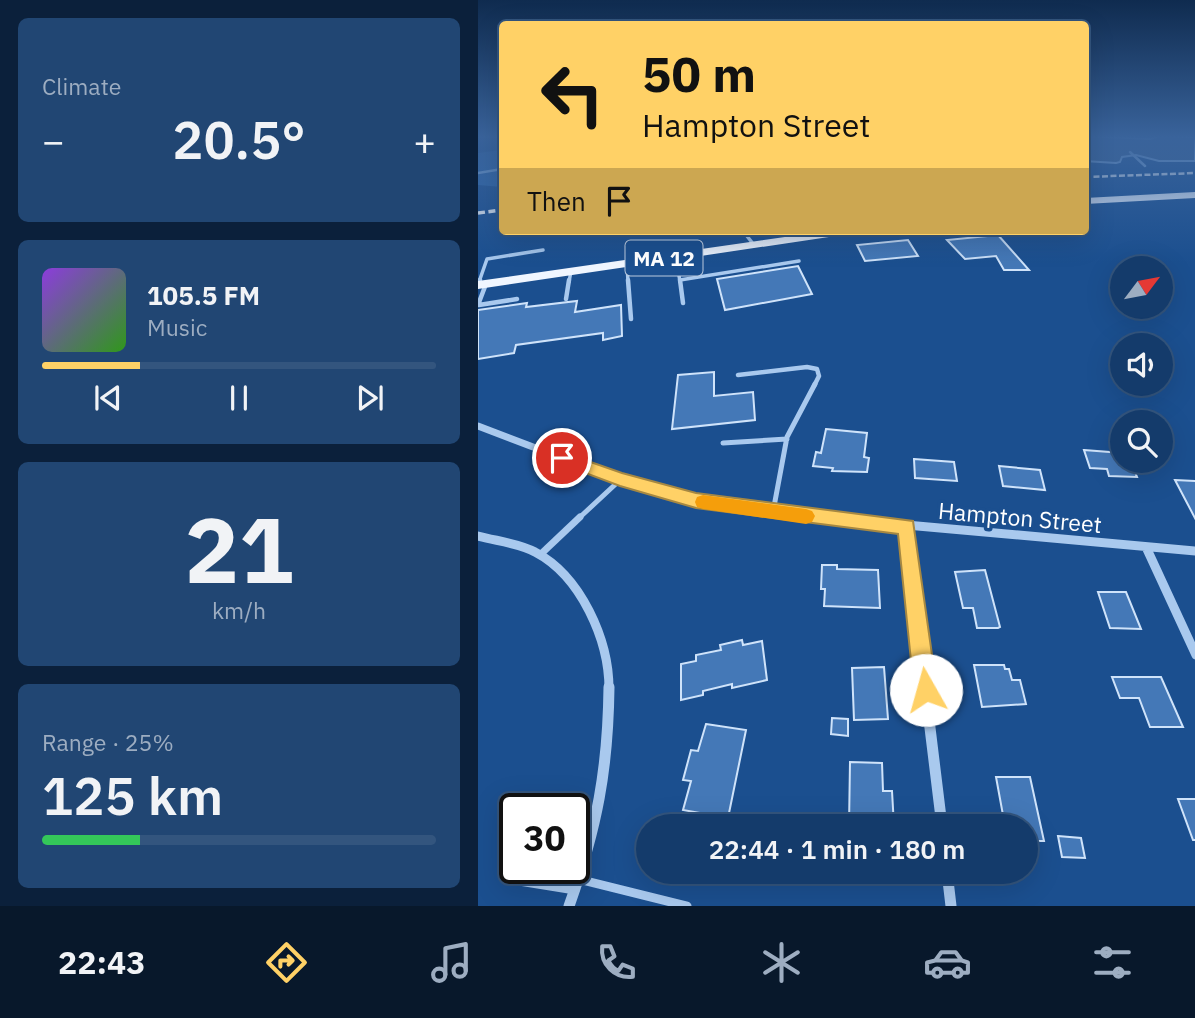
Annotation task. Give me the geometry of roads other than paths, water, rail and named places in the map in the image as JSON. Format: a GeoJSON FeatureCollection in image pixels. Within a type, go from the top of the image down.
{"type":"FeatureCollection","features":[{"type":"Feature","properties":{"kind":"main road"},"geometry":{"type":"LineString","coordinates":[[1089,201],[1195,195]]}},
{"type":"Feature","properties":{"kind":"main road","name":"MA 12"},"geometry":{"type":"LineString","coordinates":[[481,285],[822,235]]}},
{"type":"Feature","properties":{"kind":"street","name":"Hampton Street"},"geometry":{"type":"LineString","coordinates":[[478,426],[620,480],[691,500],[906,527],[1195,551]]}},
{"type":"Feature","properties":{"kind":"street"},"geometry":{"type":"LineString","coordinates":[[906,527],[941,814]]}},
{"type":"Feature","properties":{"kind":"street"},"geometry":{"type":"LineString","coordinates":[[478,536],[525,545],[542,552],[569,575],[590,609],[605,659],[608,683],[603,785],[594,827],[569,906]]}},
{"type":"Feature","properties":{"kind":"street"},"geometry":{"type":"LineString","coordinates":[[1146,547],[1195,655]]}},
{"type":"Feature","properties":{"kind":"street"},"geometry":{"type":"LineString","coordinates":[[948,884],[951,906]]}},
{"type":"Feature","properties":{"kind":"lane"},"geometry":{"type":"LineString","coordinates":[[746,235],[754,245]]}},
{"type":"Feature","properties":{"kind":"lane"},"geometry":{"type":"LineString","coordinates":[[516,299],[479,305],[487,259],[543,250]]}},
{"type":"Feature","properties":{"kind":"lane"},"geometry":{"type":"LineString","coordinates":[[676,256],[683,303]]}},
{"type":"Feature","properties":{"kind":"lane"},"geometry":{"type":"LineString","coordinates":[[680,280],[799,261]]}},
{"type":"Feature","properties":{"kind":"lane"},"geometry":{"type":"LineString","coordinates":[[627,263],[631,319]]}},
{"type":"Feature","properties":{"kind":"lane"},"geometry":{"type":"LineString","coordinates":[[566,299],[571,271]]}},
{"type":"Feature","properties":{"kind":"lane"},"geometry":{"type":"LineString","coordinates":[[738,376],[807,367],[817,369],[819,376],[787,439],[773,512]]}},
{"type":"Feature","properties":{"kind":"lane"},"geometry":{"type":"LineString","coordinates":[[723,443],[787,439]]}},
{"type":"Feature","properties":{"kind":"lane"},"geometry":{"type":"LineString","coordinates":[[542,552],[620,480]]}},
{"type":"Feature","properties":{"kind":"lane"},"geometry":{"type":"LineString","coordinates":[[564,884],[687,906]]}},
{"type":"Feature","properties":{"kind":"railway"},"geometry":{"type":"LineString","coordinates":[[478,213],[499,210]]}}]}
